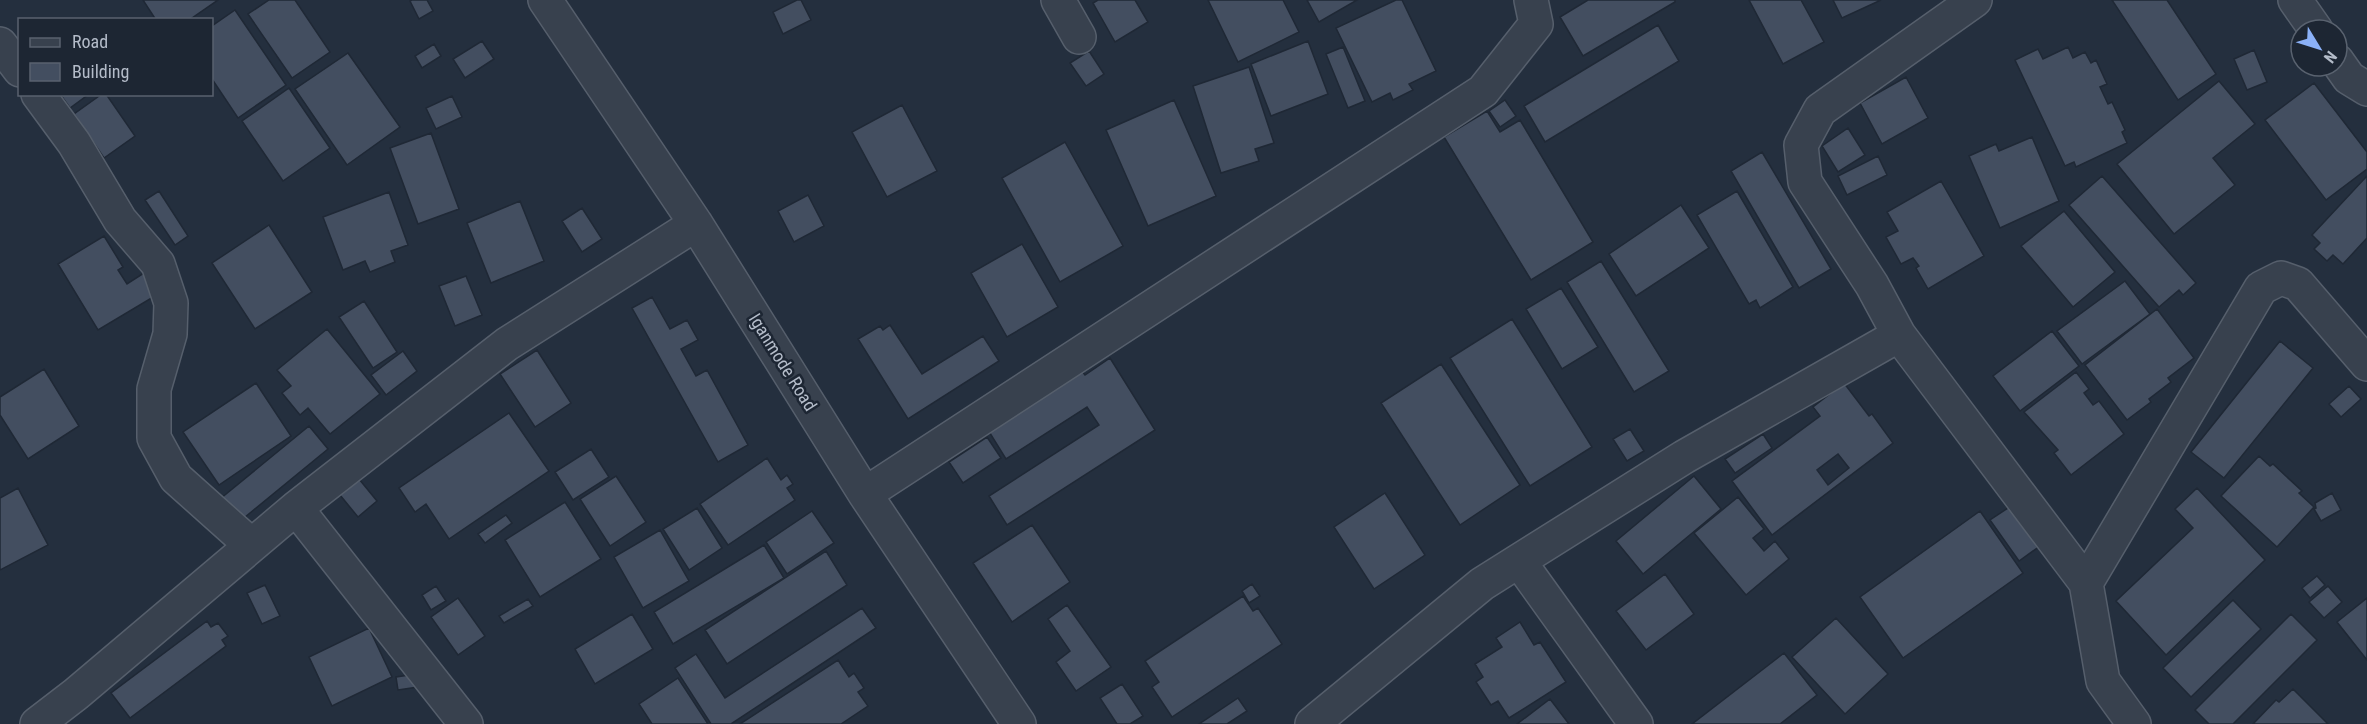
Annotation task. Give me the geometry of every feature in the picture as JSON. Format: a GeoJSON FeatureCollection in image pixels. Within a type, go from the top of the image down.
{"type":"FeatureCollection","features":[{"type":"Feature","properties":{"kind":"street","name":"Iganmode Road"},"geometry":{"type":"LineString","coordinates":[[545,0],[696,224],[865,494],[1019,724]]}},
{"type":"Feature","properties":{"kind":"street"},"geometry":{"type":"LineString","coordinates":[[1058,0],[1079,37]]}},
{"type":"Feature","properties":{"kind":"street"},"geometry":{"type":"LineString","coordinates":[[865,494],[1483,92],[1536,24],[1532,0]]}},
{"type":"Feature","properties":{"kind":"street"},"geometry":{"type":"LineString","coordinates":[[1975,0],[1820,110],[1801,145],[1805,182],[1872,285],[1899,335],[2086,583],[2103,681],[2134,724]]}},
{"type":"Feature","properties":{"kind":"street"},"geometry":{"type":"LineString","coordinates":[[2295,0],[2308,18]]}},
{"type":"Feature","properties":{"kind":"street"},"geometry":{"type":"LineString","coordinates":[[0,44],[18,67]]}},
{"type":"Feature","properties":{"kind":"street"},"geometry":{"type":"LineString","coordinates":[[2349,78],[2367,89]]}},
{"type":"Feature","properties":{"kind":"street"},"geometry":{"type":"LineString","coordinates":[[39,96],[74,143],[120,220],[158,264],[171,303],[170,334],[154,389],[154,438],[176,478],[251,545]]}},
{"type":"Feature","properties":{"kind":"street"},"geometry":{"type":"LineString","coordinates":[[37,724],[85,687],[296,508],[507,344],[696,224]]}},
{"type":"Feature","properties":{"kind":"street"},"geometry":{"type":"LineString","coordinates":[[2086,583],[2261,288],[2281,278],[2298,284],[2367,364]]}},
{"type":"Feature","properties":{"kind":"street"},"geometry":{"type":"LineString","coordinates":[[1312,724],[1482,584],[1684,457],[1899,335]]}},
{"type":"Feature","properties":{"kind":"street"},"geometry":{"type":"LineString","coordinates":[[296,508],[466,724]]}},
{"type":"Feature","properties":{"kind":"street"},"geometry":{"type":"LineString","coordinates":[[1519,561],[1636,724]]}},
{"type":"Feature","properties":{"kind":"building"},"geometry":{"type":"Polygon","coordinates":[[[143,0],[218,0],[192,18],[155,18],[143,0]]]}},
{"type":"Feature","properties":{"kind":"building"},"geometry":{"type":"Polygon","coordinates":[[[269,0],[295,0],[330,52],[292,78],[248,14],[269,0]]]}},
{"type":"Feature","properties":{"kind":"building"},"geometry":{"type":"Polygon","coordinates":[[[427,0],[433,11],[419,19],[410,1],[427,0]]]}},
{"type":"Feature","properties":{"kind":"building"},"geometry":{"type":"Polygon","coordinates":[[[801,0],[811,20],[783,34],[773,12],[801,0]]]}},
{"type":"Feature","properties":{"kind":"building"},"geometry":{"type":"Polygon","coordinates":[[[1098,0],[1135,0],[1148,22],[1115,42],[1093,3],[1098,0]]]}},
{"type":"Feature","properties":{"kind":"building"},"geometry":{"type":"Polygon","coordinates":[[[1208,0],[1283,0],[1299,32],[1238,62],[1208,0]]]}},
{"type":"Feature","properties":{"kind":"building"},"geometry":{"type":"Polygon","coordinates":[[[1307,0],[1357,0],[1319,22],[1307,0]]]}},
{"type":"Feature","properties":{"kind":"building"},"geometry":{"type":"Polygon","coordinates":[[[1396,0],[1402,0],[1436,71],[1409,84],[1413,90],[1393,100],[1390,93],[1372,102],[1336,28],[1396,0]]]}},
{"type":"Feature","properties":{"kind":"building"},"geometry":{"type":"Polygon","coordinates":[[[1588,0],[1675,0],[1675,2],[1583,56],[1560,17],[1588,0]]]}},
{"type":"Feature","properties":{"kind":"building"},"geometry":{"type":"Polygon","coordinates":[[[1749,0],[1801,0],[1824,42],[1783,64],[1749,0]]]}},
{"type":"Feature","properties":{"kind":"building"},"geometry":{"type":"Polygon","coordinates":[[[1833,0],[1881,0],[1842,18],[1833,0]]]}},
{"type":"Feature","properties":{"kind":"building"},"geometry":{"type":"Polygon","coordinates":[[[2112,0],[2167,0],[2216,74],[2178,100],[2112,0]]]}},
{"type":"Feature","properties":{"kind":"building"},"geometry":{"type":"Polygon","coordinates":[[[235,10],[286,85],[238,118],[213,80],[213,25],[235,10]]]}},
{"type":"Feature","properties":{"kind":"building"},"geometry":{"type":"Polygon","coordinates":[[[1658,25],[1679,61],[1545,142],[1524,106],[1658,25]]]}},
{"type":"Feature","properties":{"kind":"building"},"geometry":{"type":"Polygon","coordinates":[[[482,41],[494,59],[465,78],[453,59],[482,41]]]}},
{"type":"Feature","properties":{"kind":"building"},"geometry":{"type":"Polygon","coordinates":[[[1308,41],[1328,94],[1271,116],[1251,64],[1308,41]]]}},
{"type":"Feature","properties":{"kind":"building"},"geometry":{"type":"Polygon","coordinates":[[[434,44],[441,56],[422,68],[415,56],[434,44]]]}},
{"type":"Feature","properties":{"kind":"building"},"geometry":{"type":"Polygon","coordinates":[[[1343,47],[1365,101],[1348,108],[1326,54],[1343,47]]]}},
{"type":"Feature","properties":{"kind":"building"},"geometry":{"type":"Polygon","coordinates":[[[2068,47],[2073,58],[2085,52],[2091,63],[2096,60],[2107,84],[2100,87],[2108,104],[2112,102],[2125,130],[2122,132],[2127,143],[2076,167],[2074,162],[2065,166],[2015,60],[2038,49],[2043,59],[2068,47]]]}},
{"type":"Feature","properties":{"kind":"building"},"geometry":{"type":"Polygon","coordinates":[[[2254,50],[2267,82],[2247,90],[2234,59],[2254,50]]]}},
{"type":"Feature","properties":{"kind":"building"},"geometry":{"type":"Polygon","coordinates":[[[1089,51],[1104,74],[1086,86],[1070,63],[1089,51]]]}},
{"type":"Feature","properties":{"kind":"building"},"geometry":{"type":"Polygon","coordinates":[[[348,53],[400,127],[347,165],[295,89],[348,53]]]}},
{"type":"Feature","properties":{"kind":"building"},"geometry":{"type":"Polygon","coordinates":[[[1249,67],[1274,143],[1255,149],[1259,161],[1221,173],[1193,86],[1249,67]]]}},
{"type":"Feature","properties":{"kind":"building"},"geometry":{"type":"Polygon","coordinates":[[[1906,77],[1928,118],[1882,144],[1860,103],[1906,77]]]}},
{"type":"Feature","properties":{"kind":"building"},"geometry":{"type":"Polygon","coordinates":[[[2219,81],[2255,124],[2213,158],[2235,185],[2174,234],[2117,164],[2219,81]]]}},
{"type":"Feature","properties":{"kind":"building"},"geometry":{"type":"Polygon","coordinates":[[[2314,83],[2367,152],[2367,169],[2326,200],[2265,120],[2314,83]]]}},
{"type":"Feature","properties":{"kind":"building"},"geometry":{"type":"Polygon","coordinates":[[[289,88],[330,148],[283,181],[242,121],[289,88]]]}},
{"type":"Feature","properties":{"kind":"building"},"geometry":{"type":"Polygon","coordinates":[[[61,96],[86,96],[70,108],[61,96]]]}},
{"type":"Feature","properties":{"kind":"building"},"geometry":{"type":"Polygon","coordinates":[[[99,96],[107,96],[135,136],[104,158],[74,114],[99,96]]]}},
{"type":"Feature","properties":{"kind":"building"},"geometry":{"type":"Polygon","coordinates":[[[452,96],[462,117],[436,129],[426,108],[452,96]]]}},
{"type":"Feature","properties":{"kind":"building"},"geometry":{"type":"Polygon","coordinates":[[[1174,100],[1216,196],[1148,226],[1106,130],[1174,100]]]}},
{"type":"Feature","properties":{"kind":"building"},"geometry":{"type":"Polygon","coordinates":[[[1505,100],[1516,116],[1500,127],[1489,111],[1505,100]]]}},
{"type":"Feature","properties":{"kind":"building"},"geometry":{"type":"Polygon","coordinates":[[[902,105],[937,171],[887,197],[852,132],[902,105]]]}},
{"type":"Feature","properties":{"kind":"building"},"geometry":{"type":"Polygon","coordinates":[[[1487,111],[1500,132],[1520,120],[1593,242],[1531,280],[1444,137],[1487,111]]]}},
{"type":"Feature","properties":{"kind":"building"},"geometry":{"type":"Polygon","coordinates":[[[1848,128],[1865,155],[1838,172],[1822,146],[1848,128]]]}},
{"type":"Feature","properties":{"kind":"building"},"geometry":{"type":"Polygon","coordinates":[[[431,133],[459,209],[418,224],[390,148],[431,133]]]}},
{"type":"Feature","properties":{"kind":"building"},"geometry":{"type":"Polygon","coordinates":[[[2032,137],[2059,201],[2000,228],[1969,156],[1996,144],[1999,151],[2032,137]]]}},
{"type":"Feature","properties":{"kind":"building"},"geometry":{"type":"Polygon","coordinates":[[[1065,142],[1123,246],[1060,282],[1002,178],[1065,142]]]}},
{"type":"Feature","properties":{"kind":"building"},"geometry":{"type":"Polygon","coordinates":[[[1762,152],[1831,269],[1799,288],[1731,171],[1762,152]]]}},
{"type":"Feature","properties":{"kind":"building"},"geometry":{"type":"Polygon","coordinates":[[[1878,156],[1887,175],[1847,195],[1838,176],[1878,156]]]}},
{"type":"Feature","properties":{"kind":"building"},"geometry":{"type":"Polygon","coordinates":[[[2102,176],[2196,283],[2183,295],[2179,290],[2159,307],[2069,205],[2102,176]]]}},
{"type":"Feature","properties":{"kind":"building"},"geometry":{"type":"Polygon","coordinates":[[[2367,176],[2367,238],[2343,264],[2333,255],[2327,261],[2314,249],[2320,243],[2312,235],[2367,176]]]}},
{"type":"Feature","properties":{"kind":"building"},"geometry":{"type":"Polygon","coordinates":[[[1941,181],[1984,256],[1928,289],[1916,268],[1919,266],[1913,258],[1901,264],[1886,237],[1898,231],[1887,212],[1941,181]]]}},
{"type":"Feature","properties":{"kind":"building"},"geometry":{"type":"Polygon","coordinates":[[[159,191],[188,236],[175,245],[145,200],[159,191]]]}},
{"type":"Feature","properties":{"kind":"building"},"geometry":{"type":"Polygon","coordinates":[[[1737,191],[1793,287],[1760,308],[1756,300],[1749,304],[1697,215],[1737,191]]]}},
{"type":"Feature","properties":{"kind":"building"},"geometry":{"type":"Polygon","coordinates":[[[389,192],[408,245],[391,251],[395,262],[370,272],[365,261],[343,270],[323,217],[389,192]]]}},
{"type":"Feature","properties":{"kind":"building"},"geometry":{"type":"Polygon","coordinates":[[[808,195],[824,226],[794,242],[778,211],[808,195]]]}},
{"type":"Feature","properties":{"kind":"building"},"geometry":{"type":"Polygon","coordinates":[[[520,201],[544,261],[491,283],[467,223],[520,201]]]}},
{"type":"Feature","properties":{"kind":"building"},"geometry":{"type":"Polygon","coordinates":[[[1681,205],[1709,248],[1636,296],[1609,254],[1681,205]]]}},
{"type":"Feature","properties":{"kind":"building"},"geometry":{"type":"Polygon","coordinates":[[[582,208],[602,239],[582,252],[562,221],[582,208]]]}},
{"type":"Feature","properties":{"kind":"building"},"geometry":{"type":"Polygon","coordinates":[[[2064,211],[2115,272],[2073,307],[2021,246],[2064,211]]]}},
{"type":"Feature","properties":{"kind":"building"},"geometry":{"type":"Polygon","coordinates":[[[269,225],[312,292],[255,329],[212,263],[269,225]]]}},
{"type":"Feature","properties":{"kind":"building"},"geometry":{"type":"Polygon","coordinates":[[[104,236],[123,267],[118,270],[127,284],[147,271],[160,293],[98,330],[58,264],[104,236]]]}},
{"type":"Feature","properties":{"kind":"building"},"geometry":{"type":"Polygon","coordinates":[[[1022,244],[1058,307],[1007,337],[971,273],[1022,244]]]}},
{"type":"Feature","properties":{"kind":"building"},"geometry":{"type":"Polygon","coordinates":[[[1601,261],[1669,371],[1634,392],[1567,282],[1601,261]]]}},
{"type":"Feature","properties":{"kind":"building"},"geometry":{"type":"Polygon","coordinates":[[[466,276],[482,315],[455,326],[439,286],[466,276]]]}},
{"type":"Feature","properties":{"kind":"building"},"geometry":{"type":"Polygon","coordinates":[[[2125,281],[2150,314],[2082,364],[2057,331],[2125,281]]]}},
{"type":"Feature","properties":{"kind":"building"},"geometry":{"type":"Polygon","coordinates":[[[1561,288],[1598,347],[1562,369],[1526,309],[1561,288]]]}},
{"type":"Feature","properties":{"kind":"building"},"geometry":{"type":"Polygon","coordinates":[[[652,297],[670,329],[687,320],[698,340],[681,349],[696,376],[707,370],[748,445],[718,462],[632,308],[652,297]]]}},
{"type":"Feature","properties":{"kind":"building"},"geometry":{"type":"Polygon","coordinates":[[[364,301],[397,352],[373,368],[339,317],[364,301]]]}},
{"type":"Feature","properties":{"kind":"building"},"geometry":{"type":"Polygon","coordinates":[[[2157,309],[2194,358],[2168,378],[2171,382],[2149,399],[2151,402],[2127,420],[2085,365],[2157,309]]]}},
{"type":"Feature","properties":{"kind":"building"},"geometry":{"type":"Polygon","coordinates":[[[1512,319],[1592,447],[1530,486],[1450,358],[1512,319]]]}},
{"type":"Feature","properties":{"kind":"building"},"geometry":{"type":"Polygon","coordinates":[[[890,325],[922,374],[983,336],[999,361],[908,419],[858,339],[880,326],[883,330],[890,325]]]}},
{"type":"Feature","properties":{"kind":"building"},"geometry":{"type":"Polygon","coordinates":[[[327,329],[380,394],[330,434],[308,408],[300,415],[282,393],[291,386],[277,370],[327,329]]]}},
{"type":"Feature","properties":{"kind":"building"},"geometry":{"type":"Polygon","coordinates":[[[2052,331],[2079,366],[2020,411],[1993,376],[2052,331]]]}},
{"type":"Feature","properties":{"kind":"building"},"geometry":{"type":"Polygon","coordinates":[[[2280,341],[2313,368],[2224,478],[2191,452],[2280,341]]]}},
{"type":"Feature","properties":{"kind":"building"},"geometry":{"type":"Polygon","coordinates":[[[537,350],[571,403],[535,427],[500,374],[537,350]]]}},
{"type":"Feature","properties":{"kind":"building"},"geometry":{"type":"Polygon","coordinates":[[[403,351],[417,371],[386,395],[371,375],[403,351]]]}},
{"type":"Feature","properties":{"kind":"building"},"geometry":{"type":"Polygon","coordinates":[[[1110,358],[1155,430],[1007,525],[989,496],[1099,425],[1087,407],[1006,459],[988,430],[1081,370],[1085,375],[1110,358]]]}},
{"type":"Feature","properties":{"kind":"building"},"geometry":{"type":"Polygon","coordinates":[[[1441,364],[1520,485],[1460,525],[1381,403],[1441,364]]]}},
{"type":"Feature","properties":{"kind":"building"},"geometry":{"type":"Polygon","coordinates":[[[44,369],[79,426],[28,459],[0,415],[0,397],[44,369]]]}},
{"type":"Feature","properties":{"kind":"building"},"geometry":{"type":"Polygon","coordinates":[[[2076,372],[2089,389],[2084,393],[2093,405],[2099,401],[2124,434],[2071,475],[2054,453],[2058,450],[2024,412],[2076,372]]]}},
{"type":"Feature","properties":{"kind":"building"},"geometry":{"type":"Polygon","coordinates":[[[256,383],[291,436],[219,485],[183,432],[256,383]]]}},
{"type":"Feature","properties":{"kind":"building"},"geometry":{"type":"Polygon","coordinates":[[[1844,383],[1869,416],[1872,414],[1893,443],[1772,535],[1732,481],[1820,416],[1813,407],[1844,383]],[[1838,454],[1817,470],[1828,485],[1849,468],[1838,454]]]}},
{"type":"Feature","properties":{"kind":"building"},"geometry":{"type":"Polygon","coordinates":[[[2349,386],[2361,399],[2341,417],[2329,404],[2349,386]]]}},
{"type":"Feature","properties":{"kind":"building"},"geometry":{"type":"Polygon","coordinates":[[[509,413],[549,471],[449,539],[426,504],[415,512],[399,488],[509,413]]]}},
{"type":"Feature","properties":{"kind":"building"},"geometry":{"type":"Polygon","coordinates":[[[309,426],[328,449],[239,522],[220,499],[309,426]]]}},
{"type":"Feature","properties":{"kind":"building"},"geometry":{"type":"Polygon","coordinates":[[[1630,429],[1644,451],[1627,461],[1613,439],[1630,429]]]}},
{"type":"Feature","properties":{"kind":"building"},"geometry":{"type":"Polygon","coordinates":[[[1763,434],[1772,448],[1735,473],[1725,459],[1763,434]]]}},
{"type":"Feature","properties":{"kind":"building"},"geometry":{"type":"Polygon","coordinates":[[[987,437],[1001,458],[963,483],[949,462],[987,437]]]}},
{"type":"Feature","properties":{"kind":"building"},"geometry":{"type":"Polygon","coordinates":[[[591,449],[609,477],[573,500],[555,472],[591,449]]]}},
{"type":"Feature","properties":{"kind":"building"},"geometry":{"type":"Polygon","coordinates":[[[2259,456],[2270,466],[2273,464],[2302,491],[2299,493],[2314,507],[2277,547],[2221,496],[2259,456]]]}},
{"type":"Feature","properties":{"kind":"building"},"geometry":{"type":"Polygon","coordinates":[[[767,458],[781,480],[787,475],[793,484],[787,488],[795,500],[728,545],[700,504],[767,458]]]}},
{"type":"Feature","properties":{"kind":"building"},"geometry":{"type":"Polygon","coordinates":[[[616,476],[646,522],[610,546],[580,499],[616,476]]]}},
{"type":"Feature","properties":{"kind":"building"},"geometry":{"type":"Polygon","coordinates":[[[1694,476],[1721,509],[1643,574],[1616,541],[1694,476]]]}},
{"type":"Feature","properties":{"kind":"building"},"geometry":{"type":"Polygon","coordinates":[[[359,479],[377,501],[358,517],[340,495],[359,479]]]}},
{"type":"Feature","properties":{"kind":"building"},"geometry":{"type":"Polygon","coordinates":[[[18,488],[48,545],[0,570],[0,498],[18,488]]]}},
{"type":"Feature","properties":{"kind":"building"},"geometry":{"type":"Polygon","coordinates":[[[2197,488],[2265,560],[2166,655],[2116,601],[2193,528],[2175,509],[2197,488]]]}},
{"type":"Feature","properties":{"kind":"building"},"geometry":{"type":"Polygon","coordinates":[[[1385,493],[1425,555],[1374,589],[1334,527],[1385,493]]]}},
{"type":"Feature","properties":{"kind":"building"},"geometry":{"type":"Polygon","coordinates":[[[2332,493],[2341,510],[2321,521],[2314,509],[2316,508],[2315,503],[2332,493]]]}},
{"type":"Feature","properties":{"kind":"building"},"geometry":{"type":"Polygon","coordinates":[[[1738,497],[1764,529],[1753,538],[1764,551],[1775,541],[1789,559],[1746,595],[1694,533],[1738,497]]]}},
{"type":"Feature","properties":{"kind":"building"},"geometry":{"type":"Polygon","coordinates":[[[565,502],[601,559],[540,597],[505,540],[565,502]]]}},
{"type":"Feature","properties":{"kind":"building"},"geometry":{"type":"Polygon","coordinates":[[[2011,506],[2040,546],[2019,561],[1990,520],[2011,506]]]}},
{"type":"Feature","properties":{"kind":"building"},"geometry":{"type":"Polygon","coordinates":[[[697,508],[722,548],[689,570],[663,529],[697,508]]]}},
{"type":"Feature","properties":{"kind":"building"},"geometry":{"type":"Polygon","coordinates":[[[812,511],[834,543],[787,574],[766,542],[812,511]]]}},
{"type":"Feature","properties":{"kind":"building"},"geometry":{"type":"Polygon","coordinates":[[[1980,511],[2023,573],[1903,658],[1860,597],[1980,511]]]}},
{"type":"Feature","properties":{"kind":"building"},"geometry":{"type":"Polygon","coordinates":[[[506,515],[512,523],[485,543],[478,534],[506,515]]]}},
{"type":"Feature","properties":{"kind":"building"},"geometry":{"type":"Polygon","coordinates":[[[1032,525],[1070,582],[1012,622],[973,563],[1032,525]]]}},
{"type":"Feature","properties":{"kind":"building"},"geometry":{"type":"Polygon","coordinates":[[[660,530],[689,581],[643,608],[614,557],[660,530]]]}},
{"type":"Feature","properties":{"kind":"building"},"geometry":{"type":"Polygon","coordinates":[[[764,545],[784,578],[673,644],[654,612],[764,545]]]}},
{"type":"Feature","properties":{"kind":"building"},"geometry":{"type":"Polygon","coordinates":[[[826,551],[847,585],[727,664],[705,630],[826,551]]]}},
{"type":"Feature","properties":{"kind":"building"},"geometry":{"type":"Polygon","coordinates":[[[1665,574],[1694,614],[1646,650],[1616,611],[1665,574]]]}},
{"type":"Feature","properties":{"kind":"building"},"geometry":{"type":"Polygon","coordinates":[[[2317,576],[2325,585],[2310,598],[2302,588],[2317,576]]]}},
{"type":"Feature","properties":{"kind":"building"},"geometry":{"type":"Polygon","coordinates":[[[1252,584],[1260,596],[1249,603],[1242,591],[1252,584]]]}},
{"type":"Feature","properties":{"kind":"building"},"geometry":{"type":"Polygon","coordinates":[[[265,585],[280,616],[262,624],[247,593],[265,585]]]}},
{"type":"Feature","properties":{"kind":"building"},"geometry":{"type":"Polygon","coordinates":[[[436,586],[446,601],[431,610],[422,595],[436,586]]]}},
{"type":"Feature","properties":{"kind":"building"},"geometry":{"type":"Polygon","coordinates":[[[2328,586],[2342,602],[2324,618],[2309,602],[2328,586]]]}},
{"type":"Feature","properties":{"kind":"building"},"geometry":{"type":"Polygon","coordinates":[[[1243,596],[1253,611],[1258,608],[1282,644],[1172,717],[1152,687],[1159,682],[1145,661],[1243,596]]]}},
{"type":"Feature","properties":{"kind":"building"},"geometry":{"type":"Polygon","coordinates":[[[458,598],[485,636],[458,655],[431,617],[458,598]]]}},
{"type":"Feature","properties":{"kind":"building"},"geometry":{"type":"Polygon","coordinates":[[[2367,598],[2367,660],[2337,622],[2367,598]]]}},
{"type":"Feature","properties":{"kind":"building"},"geometry":{"type":"Polygon","coordinates":[[[528,599],[533,606],[504,623],[499,616],[528,599]]]}},
{"type":"Feature","properties":{"kind":"building"},"geometry":{"type":"Polygon","coordinates":[[[2233,600],[2261,629],[2191,697],[2163,668],[2233,600]]]}},
{"type":"Feature","properties":{"kind":"building"},"geometry":{"type":"Polygon","coordinates":[[[1067,605],[1111,667],[1076,691],[1056,662],[1070,651],[1048,619],[1067,605]]]}},
{"type":"Feature","properties":{"kind":"building"},"geometry":{"type":"Polygon","coordinates":[[[862,608],[876,628],[731,724],[711,724],[675,668],[696,654],[725,698],[862,608]]]}},
{"type":"Feature","properties":{"kind":"building"},"geometry":{"type":"Polygon","coordinates":[[[632,614],[653,649],[595,684],[575,649],[632,614]]]}},
{"type":"Feature","properties":{"kind":"building"},"geometry":{"type":"Polygon","coordinates":[[[2291,614],[2317,640],[2233,724],[2209,724],[2195,710],[2291,614]]]}},
{"type":"Feature","properties":{"kind":"building"},"geometry":{"type":"Polygon","coordinates":[[[1836,618],[1888,674],[1845,714],[1792,657],[1836,618]]]}},
{"type":"Feature","properties":{"kind":"building"},"geometry":{"type":"Polygon","coordinates":[[[207,621],[211,627],[218,623],[228,636],[222,640],[226,646],[130,718],[111,693],[207,621]]]}},
{"type":"Feature","properties":{"kind":"building"},"geometry":{"type":"Polygon","coordinates":[[[1520,622],[1534,645],[1540,642],[1566,682],[1509,718],[1498,701],[1491,705],[1476,682],[1483,677],[1475,664],[1502,647],[1496,638],[1520,622]]]}},
{"type":"Feature","properties":{"kind":"building"},"geometry":{"type":"Polygon","coordinates":[[[369,628],[392,677],[332,706],[309,657],[369,628]]]}},
{"type":"Feature","properties":{"kind":"building"},"geometry":{"type":"Polygon","coordinates":[[[1784,653],[1817,695],[1780,724],[1692,724],[1784,653]]]}},
{"type":"Feature","properties":{"kind":"building"},"geometry":{"type":"Polygon","coordinates":[[[838,660],[849,677],[854,673],[864,688],[858,692],[868,706],[841,724],[740,724],[838,660]]]}},
{"type":"Feature","properties":{"kind":"building"},"geometry":{"type":"Polygon","coordinates":[[[416,674],[418,687],[398,690],[396,677],[416,674]]]}},
{"type":"Feature","properties":{"kind":"building"},"geometry":{"type":"Polygon","coordinates":[[[678,678],[708,724],[652,724],[639,704],[678,678]]]}},
{"type":"Feature","properties":{"kind":"building"},"geometry":{"type":"Polygon","coordinates":[[[1122,684],[1143,716],[1130,724],[1117,724],[1100,698],[1122,684]]]}},
{"type":"Feature","properties":{"kind":"building"},"geometry":{"type":"Polygon","coordinates":[[[2293,689],[2328,724],[2253,724],[2276,700],[2279,702],[2293,689]]]}},
{"type":"Feature","properties":{"kind":"building"},"geometry":{"type":"Polygon","coordinates":[[[1238,698],[1247,711],[1227,724],[1199,724],[1238,698]]]}},
{"type":"Feature","properties":{"kind":"building"},"geometry":{"type":"Polygon","coordinates":[[[1550,699],[1569,724],[1517,724],[1550,699]]]}}]}
